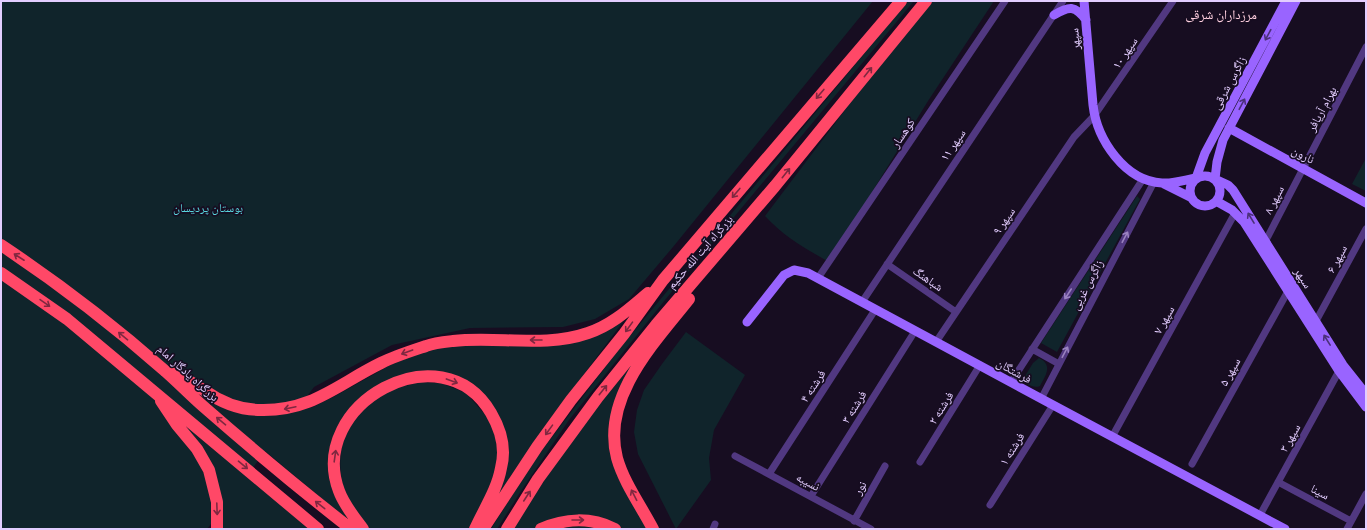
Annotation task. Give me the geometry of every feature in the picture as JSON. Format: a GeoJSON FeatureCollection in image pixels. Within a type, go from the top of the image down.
{"type":"FeatureCollection","features":[{"type":"Feature","properties":{"kind":"highway","name":"بزرگراه آیت الله حکیم"},"geometry":{"type":"LineString","coordinates":[[483,529],[571,400],[624,334],[663,280],[901,1]]}},
{"type":"Feature","properties":{"kind":"highway","name":"بزرگراه آیت الله حکیم"},"geometry":{"type":"LineString","coordinates":[[506,529],[538,479],[598,397],[656,325],[775,186],[926,1]]}},
{"type":"Feature","properties":{"kind":"highway"},"geometry":{"type":"LineString","coordinates":[[653,529],[623,473],[617,456],[615,430],[621,398],[627,384],[643,358],[775,186]]}},
{"type":"Feature","properties":{"kind":"highway","name":"بزرگراه یادگار امام"},"geometry":{"type":"LineString","coordinates":[[1,245],[82,302],[165,371],[204,407],[296,486],[351,529]]}},
{"type":"Feature","properties":{"kind":"highway"},"geometry":{"type":"LineString","coordinates":[[1,273],[67,319],[318,529]]}},
{"type":"Feature","properties":{"kind":"highway"},"geometry":{"type":"LineString","coordinates":[[165,371],[187,379],[217,398],[239,408],[277,410],[290,408],[302,405],[323,396],[381,364],[428,345],[476,340],[547,340],[575,337],[589,333],[615,320],[663,280]]}},
{"type":"Feature","properties":{"kind":"highway"},"geometry":{"type":"LineString","coordinates":[[363,529],[345,504],[336,482],[334,464],[340,435],[345,424],[359,406],[380,389],[407,378],[430,376],[439,377],[457,383],[474,393],[488,408],[497,424],[501,437],[503,457],[502,468],[496,485],[474,529]]}},
{"type":"Feature","properties":{"kind":"highway"},"geometry":{"type":"LineString","coordinates":[[153,391],[177,425],[197,449],[207,466],[214,486],[217,502],[217,529]]}},
{"type":"Feature","properties":{"kind":"highway"},"geometry":{"type":"LineString","coordinates":[[541,529],[552,524],[574,520],[598,522],[615,529]]}},
{"type":"Feature","properties":{"kind":"street","name":"کوهسار"},"geometry":{"type":"LineString","coordinates":[[818,278],[1005,1]]}},
{"type":"Feature","properties":{"kind":"street","name":"سپهر ۱۱"},"geometry":{"type":"LineString","coordinates":[[862,302],[1063,1]]}},
{"type":"Feature","properties":{"kind":"street","name":"سپهر"},"geometry":{"type":"LineString","coordinates":[[1084,1],[1092,105],[1094,116],[1103,138],[1114,155],[1124,165],[1143,179],[1164,184]]}},
{"type":"Feature","properties":{"kind":"street","name":"سپهر ۱۰"},"geometry":{"type":"LineString","coordinates":[[1094,116],[1174,1]]}},
{"type":"Feature","properties":{"kind":"street","name":"زاگرس شرقی"},"geometry":{"type":"LineString","coordinates":[[1196,178],[1205,153],[1286,1]]}},
{"type":"Feature","properties":{"kind":"street","name":"زاگرس شرقی"},"geometry":{"type":"LineString","coordinates":[[1215,179],[1218,156],[1229,128],[1296,1]]}},
{"type":"Feature","properties":{"kind":"street"},"geometry":{"type":"LineString","coordinates":[[1054,15],[1062,10],[1071,8],[1077,10],[1086,20]]}},
{"type":"Feature","properties":{"kind":"street","name":"بهرام آریافر"},"geometry":{"type":"LineString","coordinates":[[1303,168],[1363,61],[1366,47]]}},
{"type":"Feature","properties":{"kind":"street","name":"سپهر ۹"},"geometry":{"type":"LineString","coordinates":[[936,342],[1074,136],[1094,116]]}},
{"type":"Feature","properties":{"kind":"street","name":"نارون"},"geometry":{"type":"LineString","coordinates":[[1229,128],[1366,203]]}},
{"type":"Feature","properties":{"kind":"street"},"geometry":{"type":"LineString","coordinates":[[1205,153],[1205,160],[1210,164],[1213,163],[1218,156]]}},
{"type":"Feature","properties":{"kind":"street","name":"سپهر ۸"},"geometry":{"type":"LineString","coordinates":[[1263,245],[1303,168]]}},
{"type":"Feature","properties":{"kind":"street"},"geometry":{"type":"LineString","coordinates":[[1206,175],[1215,179],[1220,186],[1220,195],[1216,201],[1208,206],[1203,206],[1194,202],[1190,197],[1164,184],[1206,175]]}},
{"type":"Feature","properties":{"kind":"street"},"geometry":{"type":"LineString","coordinates":[[1190,197],[1190,187],[1196,178]]}},
{"type":"Feature","properties":{"kind":"street","name":"زاگرس غربی"},"geometry":{"type":"LineString","coordinates":[[1011,382],[1143,179]]}},
{"type":"Feature","properties":{"kind":"street","name":"سپهر"},"geometry":{"type":"LineString","coordinates":[[1215,179],[1228,185],[1233,190],[1263,245],[1365,404]]}},
{"type":"Feature","properties":{"kind":"street","name":"زاگرس غربی"},"geometry":{"type":"LineString","coordinates":[[1041,399],[1154,182]]}},
{"type":"Feature","properties":{"kind":"street","name":"سپهر"},"geometry":{"type":"LineString","coordinates":[[1216,201],[1235,213],[1263,245]]}},
{"type":"Feature","properties":{"kind":"street"},"geometry":{"type":"LineString","coordinates":[[1235,213],[1242,204]]}},
{"type":"Feature","properties":{"kind":"street","name":"سپهر ۷"},"geometry":{"type":"LineString","coordinates":[[1112,437],[1235,213]]}},
{"type":"Feature","properties":{"kind":"street","name":"سپهر ۶"},"geometry":{"type":"LineString","coordinates":[[1313,325],[1366,229]]}},
{"type":"Feature","properties":{"kind":"street","name":"شباهنگ"},"geometry":{"type":"LineString","coordinates":[[887,264],[956,312]]}},
{"type":"Feature","properties":{"kind":"street","name":"فرشتگان"},"geometry":{"type":"LineString","coordinates":[[747,322],[781,278],[789,271],[800,270],[818,278],[875,310],[1285,529]]}},
{"type":"Feature","properties":{"kind":"street","name":"سپهر ۵"},"geometry":{"type":"LineString","coordinates":[[1192,464],[1290,288]]}},
{"type":"Feature","properties":{"kind":"street","name":"فرشته ۴"},"geometry":{"type":"LineString","coordinates":[[769,474],[875,310]]}},
{"type":"Feature","properties":{"kind":"street","name":"فرشته ۳"},"geometry":{"type":"LineString","coordinates":[[811,496],[915,331]]}},
{"type":"Feature","properties":{"kind":"street"},"geometry":{"type":"LineString","coordinates":[[1032,349],[1059,364]]}},
{"type":"Feature","properties":{"kind":"street","name":"فرشته ۲"},"geometry":{"type":"LineString","coordinates":[[920,462],[980,365]]}},
{"type":"Feature","properties":{"kind":"street","name":"سپهر"},"geometry":{"type":"LineString","coordinates":[[1341,368],[1366,394]]}},
{"type":"Feature","properties":{"kind":"street","name":"سپهر ۳"},"geometry":{"type":"LineString","coordinates":[[1260,516],[1341,368]]}},
{"type":"Feature","properties":{"kind":"street","name":"فرشته ۱"},"geometry":{"type":"LineString","coordinates":[[990,505],[1053,405]]}},
{"type":"Feature","properties":{"kind":"street","name":"نسیبه"},"geometry":{"type":"LineString","coordinates":[[735,456],[871,529]]}},
{"type":"Feature","properties":{"kind":"street","name":"نور"},"geometry":{"type":"LineString","coordinates":[[854,520],[885,466]]}},
{"type":"Feature","properties":{"kind":"street","name":"سینا"},"geometry":{"type":"LineString","coordinates":[[1278,482],[1351,521]]}},
{"type":"Feature","properties":{"kind":"street"},"geometry":{"type":"LineString","coordinates":[[1347,529],[1366,494]]}},
{"type":"Feature","properties":{"kind":"green space","name":"بوستان پردیسان"},"geometry":{"type":"Polygon","coordinates":[[[1,1],[873,1],[629,299],[595,319],[563,327],[470,328],[392,345],[314,387],[296,411],[313,407],[392,364],[426,351],[464,344],[522,345],[625,319],[535,440],[484,517],[499,489],[498,416],[441,373],[355,404],[339,426],[330,458],[358,529],[265,451],[247,476],[309,529],[221,529],[222,510],[207,529],[1,529],[1,1]]]}},
{"type":"Feature","properties":{"kind":"green space"},"geometry":{"type":"Polygon","coordinates":[[[908,1],[914,1],[665,300],[569,420],[497,529],[491,529],[533,462],[620,348],[908,1]]]}},
{"type":"Feature","properties":{"kind":"green space"},"geometry":{"type":"Polygon","coordinates":[[[932,1],[994,1],[928,101],[829,262],[787,236],[765,216],[873,73],[932,1]]]}},
{"type":"Feature","properties":{"kind":"green space"},"geometry":{"type":"Polygon","coordinates":[[[1366,158],[1366,191],[1352,184],[1366,158]]]}},
{"type":"Feature","properties":{"kind":"green space"},"geometry":{"type":"Polygon","coordinates":[[[1137,196],[1140,199],[1057,352],[1041,343],[1137,196]]]}},
{"type":"Feature","properties":{"kind":"green space"},"geometry":{"type":"Polygon","coordinates":[[[662,328],[611,424],[648,529],[623,529],[617,525],[541,525],[533,529],[513,529],[551,470],[598,406],[662,328]]]}},
{"type":"Feature","properties":{"kind":"green space"},"geometry":{"type":"Polygon","coordinates":[[[686,332],[745,375],[714,430],[709,458],[711,480],[676,529],[638,454],[634,432],[637,410],[644,390],[686,332]]]}},
{"type":"Feature","properties":{"kind":"green space"},"geometry":{"type":"Polygon","coordinates":[[[1039,358],[1046,364],[1047,370],[1040,386],[1035,387],[1027,384],[1025,376],[1033,363],[1039,358]]]}},
{"type":"Feature","properties":{"kind":"green space"},"geometry":{"type":"Polygon","coordinates":[[[418,382],[441,383],[466,393],[489,419],[497,442],[497,470],[479,510],[468,529],[370,529],[351,506],[344,491],[340,466],[341,454],[343,442],[353,421],[360,412],[380,395],[418,382]]]}},
{"type":"Feature","properties":{"kind":"green space"},"geometry":{"type":"Polygon","coordinates":[[[580,525],[602,529],[552,529],[580,525]]]}},
{"type":"Feature","properties":{"kind":"district","name":"مرزداران شرقی"},"geometry":{"type":"Point","coordinates":[1221,14]}}]}
